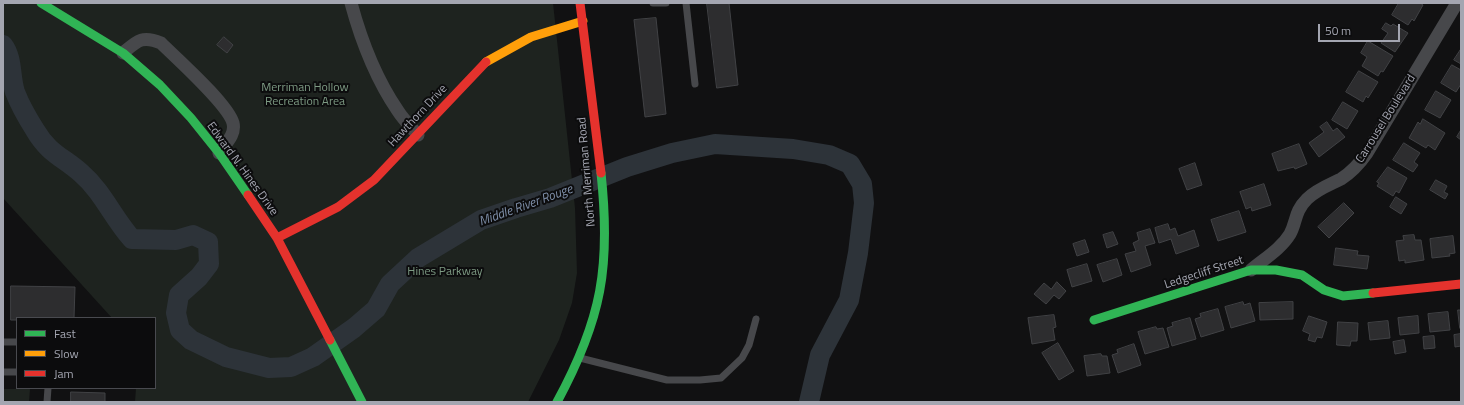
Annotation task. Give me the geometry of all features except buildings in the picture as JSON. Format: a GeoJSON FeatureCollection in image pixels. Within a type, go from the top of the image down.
{"type":"FeatureCollection","features":[{"type":"Feature","properties":{"kind":"street","name":"Edward N. Hines Drive"},"geometry":{"type":"LineString","coordinates":[[41,3],[123,53],[160,86],[191,118],[219,152],[277,238],[362,402]]}},
{"type":"Feature","properties":{"kind":"street"},"geometry":{"type":"LineString","coordinates":[[351,3],[359,32],[379,77],[398,111],[418,134]]}},
{"type":"Feature","properties":{"kind":"street","name":"North Merriman Road"},"geometry":{"type":"LineString","coordinates":[[557,402],[580,358],[589,335],[602,288],[605,239],[604,199],[580,3]]}},
{"type":"Feature","properties":{"kind":"street","name":"Carrousel Boulevard"},"geometry":{"type":"LineString","coordinates":[[1251,270],[1275,250],[1290,234],[1296,214],[1308,198],[1318,190],[1340,179],[1357,166],[1367,153],[1457,3]]}},
{"type":"Feature","properties":{"kind":"street","name":"Hawthorn Drive"},"geometry":{"type":"LineString","coordinates":[[277,238],[309,223],[344,202],[374,180],[454,94],[488,60],[531,37],[583,21]]}},
{"type":"Feature","properties":{"kind":"street"},"geometry":{"type":"LineString","coordinates":[[123,53],[139,39],[151,39],[161,43],[225,108],[233,124],[232,135],[219,152]]}},
{"type":"Feature","properties":{"kind":"street","name":"Ledgecliff Street"},"geometry":{"type":"LineString","coordinates":[[1094,320],[1251,270],[1276,270],[1302,275],[1324,290],[1343,296],[1461,284]]}},
{"type":"Feature","properties":{"kind":"lane"},"geometry":{"type":"LineString","coordinates":[[653,3],[666,3]]}},
{"type":"Feature","properties":{"kind":"lane"},"geometry":{"type":"LineString","coordinates":[[686,3],[695,84]]}},
{"type":"Feature","properties":{"kind":"lane"},"geometry":{"type":"LineString","coordinates":[[580,358],[667,380],[700,380],[721,378],[742,358],[750,345],[756,319]]}},
{"type":"Feature","properties":{"kind":"lane"},"geometry":{"type":"LineString","coordinates":[[3,342],[16,342]]}},
{"type":"Feature","properties":{"kind":"lane"},"geometry":{"type":"LineString","coordinates":[[3,372],[16,372]]}},
{"type":"Feature","properties":{"kind":"lane"},"geometry":{"type":"LineString","coordinates":[[47,402],[48,389]]}},
{"type":"Feature","properties":{"kind":"green space","name":"Hines Parkway"},"geometry":{"type":"Polygon","coordinates":[[[3,3],[553,3],[575,208],[577,273],[572,303],[559,340],[528,402],[135,402],[136,389],[156,389],[156,317],[111,317],[3,198],[3,3]]]}},
{"type":"Feature","properties":{"kind":"green space"},"geometry":{"type":"Polygon","coordinates":[[[3,389],[30,389],[29,402],[3,402],[3,389]]]}},
{"type":"Feature","properties":{"kind":"waterway","name":"Middle River Rouge"},"geometry":{"type":"LineString","coordinates":[[3,45],[10,62],[15,92],[32,126],[51,150],[89,180],[132,239],[176,240],[193,235],[208,242],[209,264],[199,277],[179,295],[176,313],[180,330],[191,340],[226,357],[269,368],[291,367],[313,357],[354,328],[376,309],[390,284],[418,258],[481,220],[550,198],[627,167],[672,153],[715,144],[793,149],[829,155],[850,164],[862,184],[864,203],[858,253],[849,300],[820,355],[809,402]]}},
{"type":"Feature","properties":{"kind":"traffic: fast"},"geometry":{"type":"LineString","coordinates":[[41,3],[123,53],[160,85],[191,118],[219,153],[248,195]]}},
{"type":"Feature","properties":{"kind":"traffic: fast"},"geometry":{"type":"LineString","coordinates":[[557,402],[584,344],[600,291],[605,236],[601,173]]}},
{"type":"Feature","properties":{"kind":"traffic: fast"},"geometry":{"type":"LineString","coordinates":[[1094,320],[1251,270],[1276,270],[1302,275],[1324,290],[1343,296],[1373,293]]}},
{"type":"Feature","properties":{"kind":"traffic: fast"},"geometry":{"type":"LineString","coordinates":[[330,340],[362,402]]}},
{"type":"Feature","properties":{"kind":"traffic: slow"},"geometry":{"type":"LineString","coordinates":[[486,62],[531,37],[583,21]]}},
{"type":"Feature","properties":{"kind":"traffic: jam"},"geometry":{"type":"LineString","coordinates":[[580,3],[601,173]]}},
{"type":"Feature","properties":{"kind":"traffic: jam"},"geometry":{"type":"LineString","coordinates":[[277,238],[338,207],[374,180],[486,62]]}},
{"type":"Feature","properties":{"kind":"traffic: jam"},"geometry":{"type":"LineString","coordinates":[[248,195],[277,238],[330,340]]}},
{"type":"Feature","properties":{"kind":"traffic: jam"},"geometry":{"type":"LineString","coordinates":[[1373,293],[1461,284]]}},
{"type":"Feature","properties":{"kind":"park label","name":"Merriman Hollow Recreation Area"},"geometry":{"type":"Point","coordinates":[305,95]}}]}
